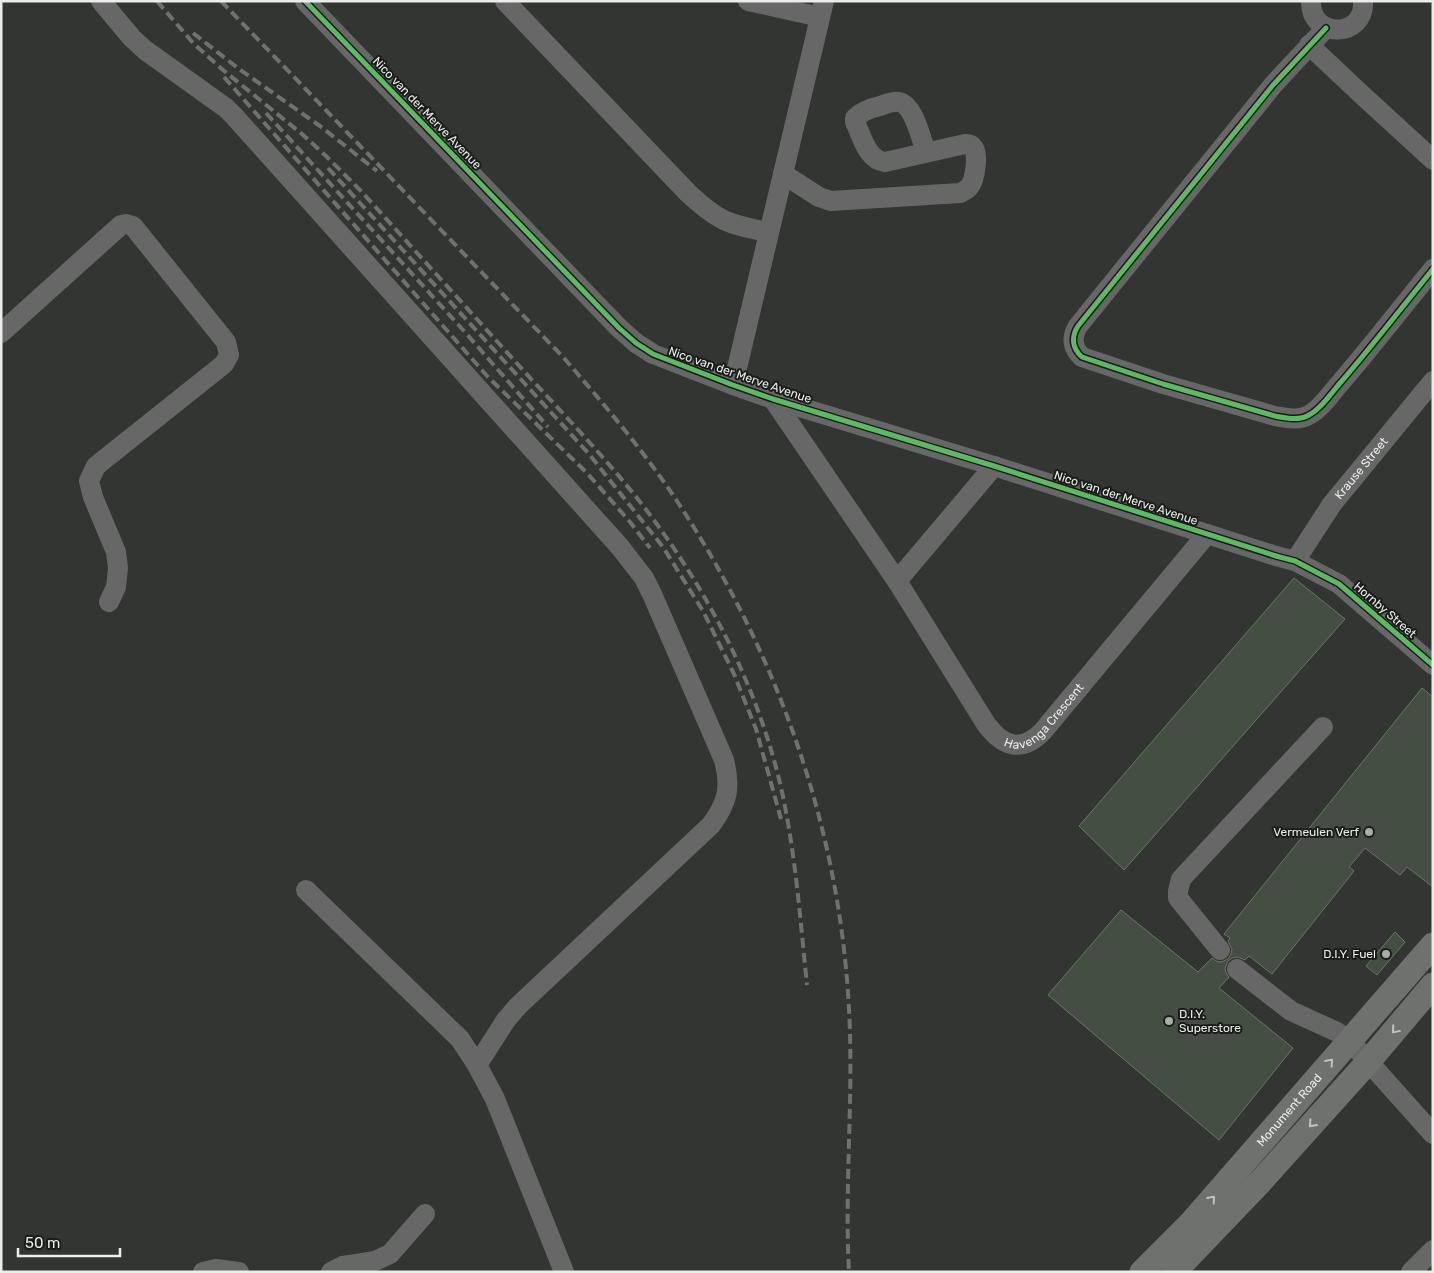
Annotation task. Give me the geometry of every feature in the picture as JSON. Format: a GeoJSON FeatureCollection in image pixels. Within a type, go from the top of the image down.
{"type":"FeatureCollection","features":[{"type":"Feature","properties":{"kind":"main road","name":"Monument Road"},"geometry":{"type":"LineString","coordinates":[[1174,1272],[1199,1230],[1349,1040],[1433,945]]}},
{"type":"Feature","properties":{"kind":"main road","name":"Monument Road"},"geometry":{"type":"LineString","coordinates":[[1142,1272],[1261,1181],[1368,1062],[1433,985]]}},
{"type":"Feature","properties":{"kind":"street"},"geometry":{"type":"LineString","coordinates":[[101,1],[132,38],[145,50],[226,108],[620,547],[644,578],[656,601],[724,760],[728,774],[728,794],[711,825],[518,1006],[501,1027],[477,1065]]}},
{"type":"Feature","properties":{"kind":"street","name":"Nico van der Merve Avenue"},"geometry":{"type":"LineString","coordinates":[[305,1],[549,256],[630,338],[653,354],[773,399],[994,466],[1295,561]]}},
{"type":"Feature","properties":{"kind":"street"},"geometry":{"type":"LineString","coordinates":[[733,385],[822,9],[748,1]]}},
{"type":"Feature","properties":{"kind":"street"},"geometry":{"type":"LineString","coordinates":[[1310,1],[1314,18],[1319,24],[1333,30],[1348,28],[1354,24],[1362,12],[1363,1]]}},
{"type":"Feature","properties":{"kind":"street"},"geometry":{"type":"LineString","coordinates":[[511,4],[710,213],[735,225],[769,232]]}},
{"type":"Feature","properties":{"kind":"street"},"geometry":{"type":"LineString","coordinates":[[1326,28],[1309,44],[1273,85],[1078,326],[1073,340],[1076,350],[1082,357],[1163,384],[1275,416],[1290,419],[1301,418],[1308,415],[1325,400],[1360,360],[1433,269]]}},
{"type":"Feature","properties":{"kind":"street"},"geometry":{"type":"LineString","coordinates":[[1309,44],[1433,160]]}},
{"type":"Feature","properties":{"kind":"street"},"geometry":{"type":"LineString","coordinates":[[783,174],[819,197],[831,201],[960,192],[970,186],[975,172],[975,153],[973,147],[965,144],[926,152]]}},
{"type":"Feature","properties":{"kind":"street"},"geometry":{"type":"LineString","coordinates":[[1,333],[120,225],[126,224],[132,226],[226,342],[229,355],[224,364],[96,466],[89,481],[116,552],[118,568],[116,587],[109,602]]}},
{"type":"Feature","properties":{"kind":"street","name":"Krause Street"},"geometry":{"type":"LineString","coordinates":[[1295,561],[1332,504],[1433,381]]}},
{"type":"Feature","properties":{"kind":"street","name":"Havenga Crescent"},"geometry":{"type":"LineString","coordinates":[[773,399],[897,581],[986,724],[995,735],[1013,745],[1023,744],[1037,737],[1049,724],[1207,534]]}},
{"type":"Feature","properties":{"kind":"street"},"geometry":{"type":"LineString","coordinates":[[897,581],[994,466]]}},
{"type":"Feature","properties":{"kind":"street","name":"Hornby Street"},"geometry":{"type":"LineString","coordinates":[[1295,561],[1339,584],[1433,665]]}},
{"type":"Feature","properties":{"kind":"street"},"geometry":{"type":"LineString","coordinates":[[1220,950],[1178,898],[1178,890],[1182,879],[1323,727]]}},
{"type":"Feature","properties":{"kind":"street"},"geometry":{"type":"LineString","coordinates":[[306,890],[460,1040],[477,1065],[495,1100],[564,1272]]}},
{"type":"Feature","properties":{"kind":"street"},"geometry":{"type":"LineString","coordinates":[[1237,968],[1291,1011],[1337,1032],[1349,1040],[1433,1134]]}},
{"type":"Feature","properties":{"kind":"street"},"geometry":{"type":"LineString","coordinates":[[330,1272],[343,1266],[375,1261],[390,1254],[425,1214]]}},
{"type":"Feature","properties":{"kind":"street"},"geometry":{"type":"LineString","coordinates":[[1411,1272],[1433,1250]]}},
{"type":"Feature","properties":{"kind":"street"},"geometry":{"type":"LineString","coordinates":[[203,1272],[216,1269],[239,1272]]}},
{"type":"Feature","properties":{"kind":"building"},"geometry":{"type":"Polygon","coordinates":[[[1294,578],[1345,619],[1124,870],[1079,826],[1294,578]]]}},
{"type":"Feature","properties":{"kind":"building"},"geometry":{"type":"Polygon","coordinates":[[[1422,688],[1433,697],[1433,887],[1407,867],[1400,875],[1365,848],[1349,867],[1354,871],[1272,974],[1249,956],[1245,960],[1238,957],[1228,961],[1225,968],[1229,977],[1219,988],[1293,1048],[1219,1140],[1048,995],[1121,910],[1198,972],[1212,958],[1221,962],[1228,959],[1232,949],[1228,941],[1230,938],[1224,934],[1422,688]]]}},
{"type":"Feature","properties":{"kind":"building","name":"D.I.Y. Fuel"},"geometry":{"type":"Polygon","coordinates":[[[1395,932],[1405,942],[1377,975],[1366,966],[1395,932]]]}},
{"type":"Feature","properties":{"kind":"railway"},"geometry":{"type":"LineString","coordinates":[[157,1],[194,44],[302,134],[361,191],[575,426],[631,490],[666,537],[707,602],[725,636],[742,671],[769,742],[785,804],[796,882],[807,985]]}},
{"type":"Feature","properties":{"kind":"railway"},"geometry":{"type":"LineString","coordinates":[[221,1],[563,357],[593,392],[637,445],[677,501],[712,557],[743,615],[771,675],[794,736],[814,799],[830,863],[841,927],[850,1028],[849,1272]]}},
{"type":"Feature","properties":{"kind":"railway"},"geometry":{"type":"LineString","coordinates":[[193,33],[239,69],[320,126],[377,171]]}},
{"type":"Feature","properties":{"kind":"railway"},"geometry":{"type":"LineString","coordinates":[[224,77],[488,377],[587,473],[650,548]]}},
{"type":"Feature","properties":{"kind":"railway"},"geometry":{"type":"LineString","coordinates":[[266,113],[464,331],[548,427]]}},
{"type":"Feature","properties":{"kind":"railway"},"geometry":{"type":"LineString","coordinates":[[328,168],[589,454],[663,547],[703,611],[734,674],[756,729],[781,819]]}},
{"type":"Feature","properties":{"kind":"cycle path"},"geometry":{"type":"LineString","coordinates":[[305,1],[619,328],[636,343],[653,354],[773,399],[994,466],[1295,561],[1339,584],[1433,665]]}},
{"type":"Feature","properties":{"kind":"cycle path"},"geometry":{"type":"LineString","coordinates":[[1326,28],[1273,85],[1078,326],[1074,334],[1074,346],[1082,357],[1163,384],[1275,416],[1301,418],[1314,412],[1326,400],[1433,269]]}},
{"type":"Feature","properties":{"kind":"place","name":"Vermeulen Verf"},"geometry":{"type":"Point","coordinates":[1369,832]}},
{"type":"Feature","properties":{"kind":"place","name":"D.I.Y. Fuel"},"geometry":{"type":"Point","coordinates":[1386,954]}},
{"type":"Feature","properties":{"kind":"place","name":"D.I.Y. Superstore"},"geometry":{"type":"Point","coordinates":[1169,1021]}}]}
